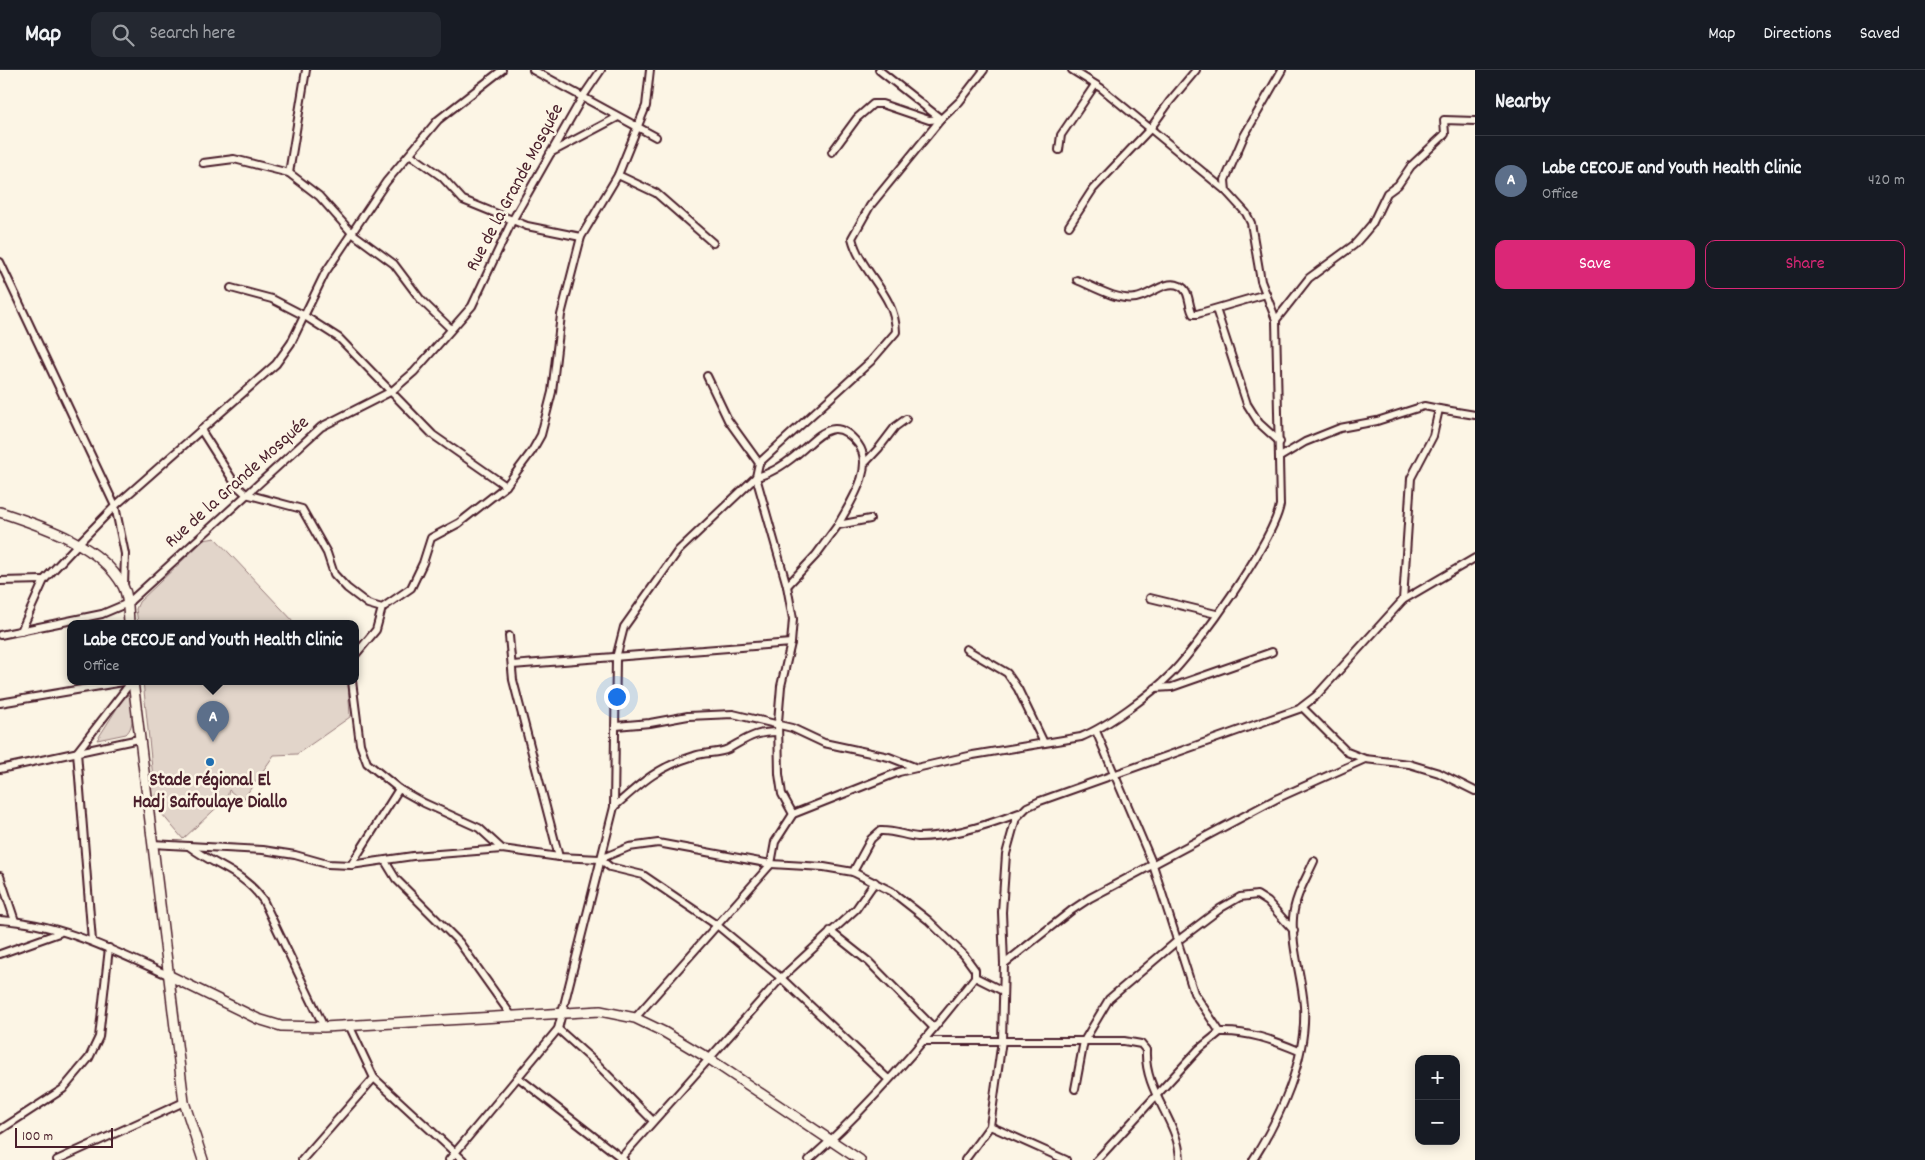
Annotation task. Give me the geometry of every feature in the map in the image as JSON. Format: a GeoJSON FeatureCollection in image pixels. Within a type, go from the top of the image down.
{"type":"FeatureCollection","features":[{"type":"Feature","properties":{"kind":"street"},"geometry":{"type":"LineString","coordinates":[[289,173],[306,70]]}},
{"type":"Feature","properties":{"kind":"street"},"geometry":{"type":"LineString","coordinates":[[21,631],[44,580],[78,544],[115,506],[276,364],[291,343],[325,273],[386,182],[438,120],[502,70]]}},
{"type":"Feature","properties":{"kind":"street"},"geometry":{"type":"LineString","coordinates":[[533,70],[656,137]]}},
{"type":"Feature","properties":{"kind":"street","name":"Rue de la Grande Mosquée"},"geometry":{"type":"LineString","coordinates":[[73,620],[102,614],[128,602],[321,427],[392,391],[414,372],[472,306],[512,221],[582,98],[602,70]]}},
{"type":"Feature","properties":{"kind":"street"},"geometry":{"type":"LineString","coordinates":[[359,650],[376,630],[382,608],[411,588],[423,563],[431,538],[459,523],[506,486],[532,451],[541,435],[552,392],[561,315],[581,237],[618,175],[646,106],[650,70]]}},
{"type":"Feature","properties":{"kind":"street"},"geometry":{"type":"LineString","coordinates":[[879,70],[940,119]]}},
{"type":"Feature","properties":{"kind":"street"},"geometry":{"type":"LineString","coordinates":[[793,814],[782,794],[778,728],[781,686],[791,643],[793,619],[787,586],[756,477],[759,463],[871,361],[896,332],[896,321],[883,290],[862,264],[852,238],[870,206],[940,119],[960,101],[984,70]]}},
{"type":"Feature","properties":{"kind":"street"},"geometry":{"type":"LineString","coordinates":[[635,1018],[771,864],[776,842],[793,814],[899,772],[973,755],[1080,737],[1096,731],[1155,688],[1181,663],[1241,580],[1278,513],[1280,442],[1276,320],[1255,256],[1251,223],[1246,213],[1226,191],[1194,162],[1095,85],[1072,70]]}},
{"type":"Feature","properties":{"kind":"street"},"geometry":{"type":"LineString","coordinates":[[1069,226],[1093,189],[1150,129],[1170,100],[1196,70]]}},
{"type":"Feature","properties":{"kind":"street"},"geometry":{"type":"LineString","coordinates":[[1226,191],[1225,180],[1229,167],[1268,90],[1282,70]]}},
{"type":"Feature","properties":{"kind":"street"},"geometry":{"type":"LineString","coordinates":[[1059,150],[1061,134],[1095,85]]}},
{"type":"Feature","properties":{"kind":"street"},"geometry":{"type":"LineString","coordinates":[[832,152],[857,118],[873,104],[882,104],[929,120],[940,119]]}},
{"type":"Feature","properties":{"kind":"street"},"geometry":{"type":"LineString","coordinates":[[549,154],[618,117]]}},
{"type":"Feature","properties":{"kind":"street"},"geometry":{"type":"LineString","coordinates":[[1276,320],[1309,278],[1354,244],[1372,224],[1387,193],[1398,185],[1411,166],[1445,134],[1444,120],[1475,121]]}},
{"type":"Feature","properties":{"kind":"street"},"geometry":{"type":"LineString","coordinates":[[410,155],[442,177],[463,200],[512,221],[581,237]]}},
{"type":"Feature","properties":{"kind":"street"},"geometry":{"type":"LineString","coordinates":[[204,163],[234,159],[289,173],[319,196],[352,233],[394,264],[421,300],[451,330]]}},
{"type":"Feature","properties":{"kind":"street"},"geometry":{"type":"LineString","coordinates":[[618,175],[656,193],[713,243]]}},
{"type":"Feature","properties":{"kind":"street"},"geometry":{"type":"LineString","coordinates":[[0,262],[115,506],[125,554],[124,587],[128,602],[129,620]]}},
{"type":"Feature","properties":{"kind":"street"},"geometry":{"type":"LineString","coordinates":[[1077,280],[1123,298],[1137,298],[1169,285],[1181,286],[1187,292],[1193,314],[1266,294]]}},
{"type":"Feature","properties":{"kind":"street"},"geometry":{"type":"LineString","coordinates":[[231,288],[272,299],[303,315],[339,338],[433,435],[506,486]]}},
{"type":"Feature","properties":{"kind":"street"},"geometry":{"type":"LineString","coordinates":[[1216,308],[1248,404],[1258,423],[1280,442]]}},
{"type":"Feature","properties":{"kind":"street"},"geometry":{"type":"LineString","coordinates":[[706,376],[728,420],[759,463]]}},
{"type":"Feature","properties":{"kind":"street"},"geometry":{"type":"LineString","coordinates":[[1280,457],[1305,442],[1334,430],[1377,421],[1424,406],[1475,415]]}},
{"type":"Feature","properties":{"kind":"street"},"geometry":{"type":"LineString","coordinates":[[1403,600],[1411,478],[1433,436],[1439,409]]}},
{"type":"Feature","properties":{"kind":"street"},"geometry":{"type":"LineString","coordinates":[[864,464],[895,427],[906,419]]}},
{"type":"Feature","properties":{"kind":"street"},"geometry":{"type":"LineString","coordinates":[[449,1160],[519,1078],[558,1028],[614,807],[616,658],[624,627],[678,551],[756,477],[763,475],[796,455],[818,434],[834,429],[845,431],[859,446],[864,464],[859,485],[838,525],[816,555],[787,586]]}},
{"type":"Feature","properties":{"kind":"street"},"geometry":{"type":"LineString","coordinates":[[201,430],[236,485],[246,494],[302,510],[328,553],[334,574],[347,588],[368,604],[382,608]]}},
{"type":"Feature","properties":{"kind":"street"},"geometry":{"type":"LineString","coordinates":[[0,512],[32,523],[78,544],[100,558],[115,573],[124,587]]}},
{"type":"Feature","properties":{"kind":"street"},"geometry":{"type":"LineString","coordinates":[[838,525],[870,519]]}},
{"type":"Feature","properties":{"kind":"street"},"geometry":{"type":"LineString","coordinates":[[853,872],[871,839],[880,831],[920,837],[990,824],[1020,812],[1040,800],[1303,708],[1403,600],[1475,558]]}},
{"type":"Feature","properties":{"kind":"street"},"geometry":{"type":"LineString","coordinates":[[0,581],[44,580]]}},
{"type":"Feature","properties":{"kind":"street"},"geometry":{"type":"LineString","coordinates":[[1150,598],[1216,614]]}},
{"type":"Feature","properties":{"kind":"street","name":"Rue de la Grande Mosquée"},"geometry":{"type":"LineString","coordinates":[[0,635],[67,621]]}},
{"type":"Feature","properties":{"kind":"street"},"geometry":{"type":"LineString","coordinates":[[509,636],[513,680],[559,857]]}},
{"type":"Feature","properties":{"kind":"street"},"geometry":{"type":"LineString","coordinates":[[512,665],[791,643]]}},
{"type":"Feature","properties":{"kind":"street"},"geometry":{"type":"LineString","coordinates":[[966,649],[1007,673],[1018,689],[1044,743]]}},
{"type":"Feature","properties":{"kind":"street"},"geometry":{"type":"LineString","coordinates":[[1155,688],[1172,687],[1272,652]]}},
{"type":"Feature","properties":{"kind":"street"},"geometry":{"type":"LineString","coordinates":[[0,703],[107,685]]}},
{"type":"Feature","properties":{"kind":"street"},"geometry":{"type":"LineString","coordinates":[[92,941],[77,752],[128,685]]}},
{"type":"Feature","properties":{"kind":"street"},"geometry":{"type":"LineString","coordinates":[[131,685],[170,976],[184,1102],[203,1160]]}},
{"type":"Feature","properties":{"kind":"street"},"geometry":{"type":"LineString","coordinates":[[353,685],[360,744],[367,763],[400,789],[424,803],[480,828],[502,849]]}},
{"type":"Feature","properties":{"kind":"street"},"geometry":{"type":"LineString","coordinates":[[1303,708],[1347,752],[1365,759],[1409,764],[1439,773],[1475,792]]}},
{"type":"Feature","properties":{"kind":"street"},"geometry":{"type":"LineString","coordinates":[[616,726],[716,713],[747,716],[778,728],[800,731],[824,743],[889,758],[917,768]]}},
{"type":"Feature","properties":{"kind":"street"},"geometry":{"type":"LineString","coordinates":[[614,807],[648,776],[671,763],[728,748],[745,738],[778,728]]}},
{"type":"Feature","properties":{"kind":"street"},"geometry":{"type":"LineString","coordinates":[[1096,731],[1154,865],[1176,942],[1194,993],[1220,1032]]}},
{"type":"Feature","properties":{"kind":"street"},"geometry":{"type":"LineString","coordinates":[[0,769],[138,739]]}},
{"type":"Feature","properties":{"kind":"street"},"geometry":{"type":"LineString","coordinates":[[1004,964],[1072,910],[1206,835],[1278,798],[1365,759]]}},
{"type":"Feature","properties":{"kind":"street"},"geometry":{"type":"LineString","coordinates":[[350,865],[400,789]]}},
{"type":"Feature","properties":{"kind":"street"},"geometry":{"type":"LineString","coordinates":[[965,1160],[990,1126],[1002,1040],[1004,964],[1003,886],[1013,824],[1020,812]]}},
{"type":"Feature","properties":{"kind":"street"},"geometry":{"type":"LineString","coordinates":[[152,844],[263,850],[295,855],[326,864],[350,865],[385,862],[413,856],[502,849],[559,857],[600,859],[629,846],[658,843],[771,864],[824,867],[853,872],[875,882],[928,920],[964,955],[975,970],[975,977],[922,1042],[830,1141],[809,1160]]}},
{"type":"Feature","properties":{"kind":"street"},"geometry":{"type":"LineString","coordinates":[[189,846],[252,885],[263,900],[324,1027]]}},
{"type":"Feature","properties":{"kind":"street"},"geometry":{"type":"LineString","coordinates":[[600,859],[610,867],[643,875],[718,926],[781,978],[888,1079]]}},
{"type":"Feature","properties":{"kind":"street"},"geometry":{"type":"LineString","coordinates":[[1254,1160],[1270,1134],[1280,1111],[1299,1050],[1304,1005],[1293,918],[1296,900],[1314,861]]}},
{"type":"Feature","properties":{"kind":"street"},"geometry":{"type":"LineString","coordinates":[[385,862],[396,879],[459,942],[511,1015]]}},
{"type":"Feature","properties":{"kind":"street"},"geometry":{"type":"LineString","coordinates":[[0,876],[15,921]]}},
{"type":"Feature","properties":{"kind":"street"},"geometry":{"type":"LineString","coordinates":[[519,1078],[621,1159],[708,1058],[781,978],[856,909],[875,882]]}},
{"type":"Feature","properties":{"kind":"street"},"geometry":{"type":"LineString","coordinates":[[1075,1089],[1084,1041],[1110,999],[1176,942],[1221,908],[1240,897],[1249,895],[1263,898],[1294,931]]}},
{"type":"Feature","properties":{"kind":"street"},"geometry":{"type":"LineString","coordinates":[[0,920],[15,921],[92,941],[258,1019],[282,1026],[324,1027],[600,1011],[635,1018],[708,1058],[860,1160]]}},
{"type":"Feature","properties":{"kind":"street"},"geometry":{"type":"LineString","coordinates":[[830,931],[869,962],[933,1027]]}},
{"type":"Feature","properties":{"kind":"street"},"geometry":{"type":"LineString","coordinates":[[0,954],[60,932]]}},
{"type":"Feature","properties":{"kind":"street"},"geometry":{"type":"LineString","coordinates":[[0,1130],[63,1089],[89,1058],[99,1037],[109,948]]}},
{"type":"Feature","properties":{"kind":"street"},"geometry":{"type":"LineString","coordinates":[[975,977],[1003,991]]}},
{"type":"Feature","properties":{"kind":"street"},"geometry":{"type":"LineString","coordinates":[[349,1025],[374,1078],[454,1154],[463,1160]]}},
{"type":"Feature","properties":{"kind":"street"},"geometry":{"type":"LineString","coordinates":[[558,1028],[596,1063],[653,1121]]}},
{"type":"Feature","properties":{"kind":"street"},"geometry":{"type":"LineString","coordinates":[[1097,1160],[1199,1049],[1220,1032],[1240,1031],[1275,1040],[1299,1050]]}},
{"type":"Feature","properties":{"kind":"street"},"geometry":{"type":"LineString","coordinates":[[922,1042],[1002,1040],[1124,1041],[1141,1044],[1146,1050],[1146,1069],[1155,1095],[1180,1146],[1180,1160]]}},
{"type":"Feature","properties":{"kind":"street"},"geometry":{"type":"LineString","coordinates":[[302,1160],[374,1078]]}},
{"type":"Feature","properties":{"kind":"street"},"geometry":{"type":"LineString","coordinates":[[57,1160],[184,1102]]}},
{"type":"Feature","properties":{"kind":"street"},"geometry":{"type":"LineString","coordinates":[[990,1126],[1066,1160]]}},
{"type":"Feature","properties":{"kind":"shaded area"},"geometry":{"type":"Polygon","coordinates":[[[215,538],[292,620],[138,620],[136,609],[139,602],[204,540],[215,538]]]}},
{"type":"Feature","properties":{"kind":"shaded area","name":"Stade régional El Hadj Saifoulaye Diallo"},"geometry":{"type":"Polygon","coordinates":[[[143,685],[348,685],[350,717],[297,754],[274,755],[242,801],[229,790],[227,798],[183,839],[156,807],[143,685]]]}},
{"type":"Feature","properties":{"kind":"shaded area"},"geometry":{"type":"Polygon","coordinates":[[[126,694],[130,697],[132,712],[132,722],[129,730],[126,734],[97,740],[126,694]]]}},
{"type":"Feature","properties":{"kind":"place","name":"Labe CECOJE and Youth Health Clinic"},"geometry":{"type":"Point","coordinates":[213,742]}},
{"type":"Feature","properties":{"kind":"place","name":"Stade régional El Hadj Saifoulaye Diallo"},"geometry":{"type":"Point","coordinates":[210,762]}}]}
